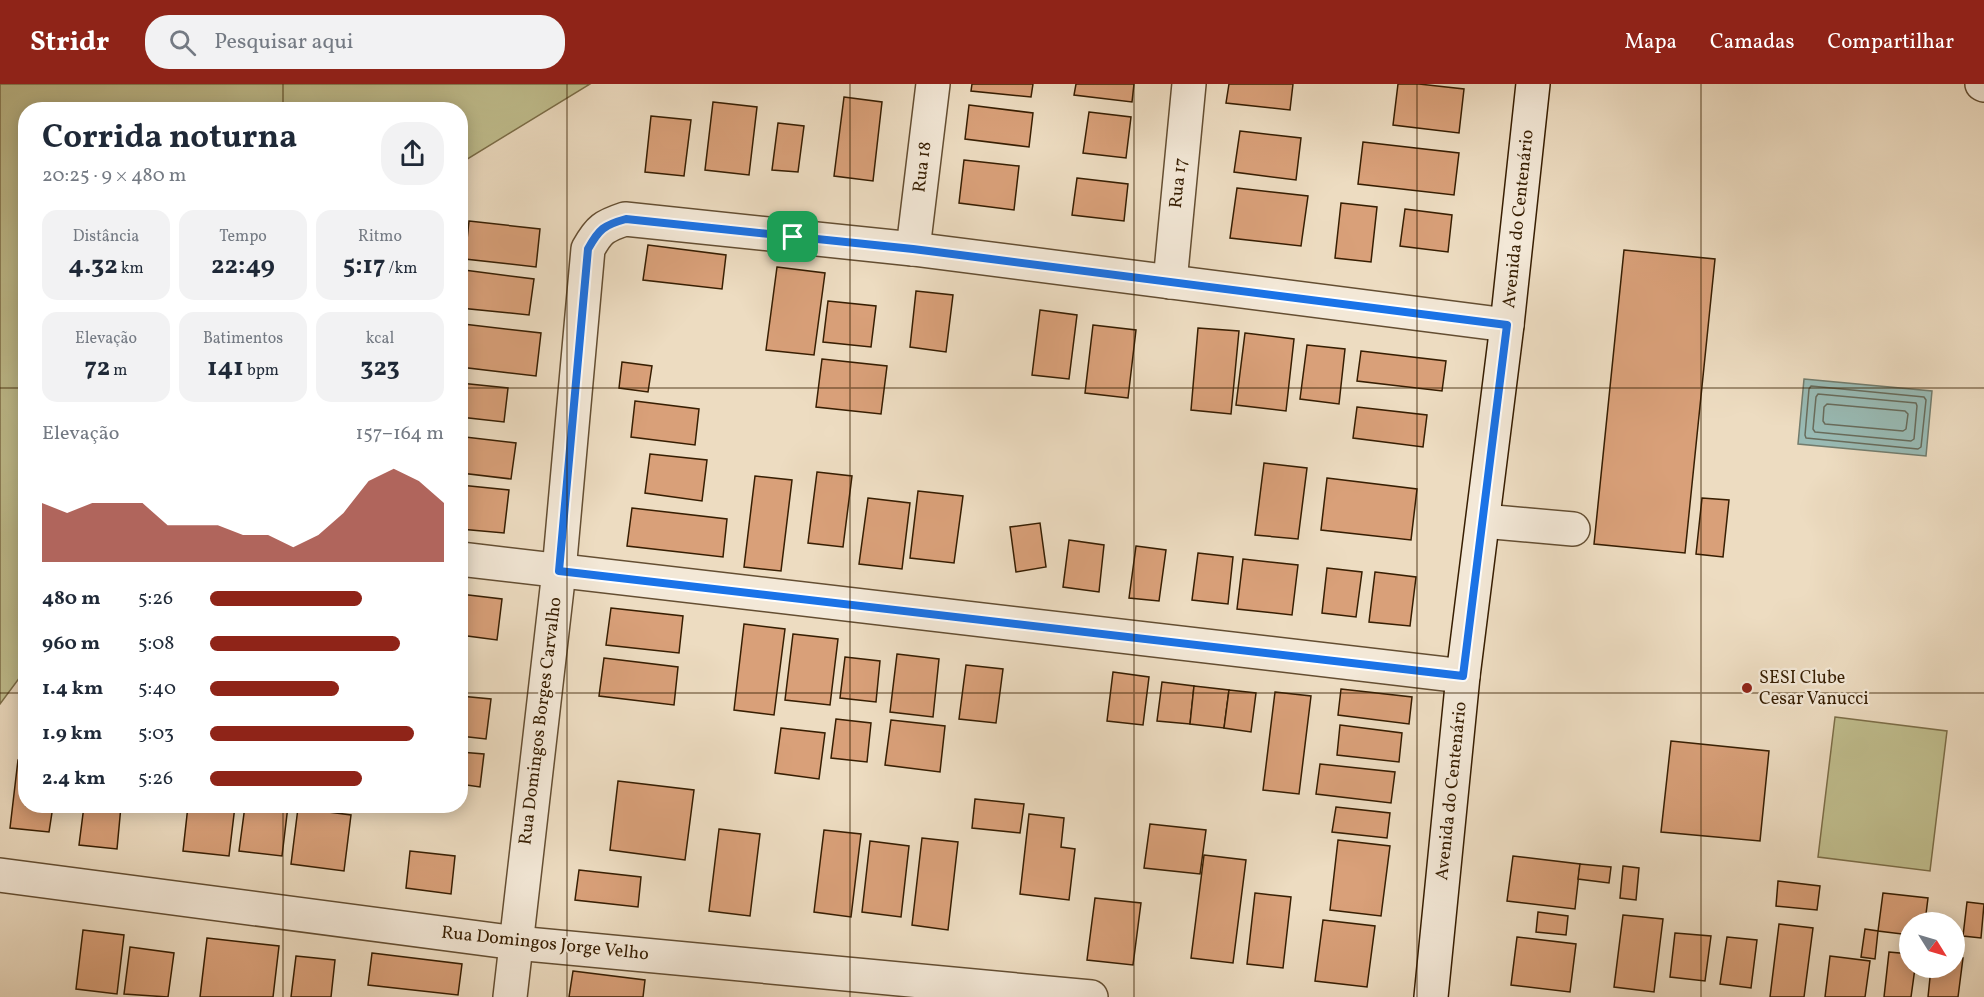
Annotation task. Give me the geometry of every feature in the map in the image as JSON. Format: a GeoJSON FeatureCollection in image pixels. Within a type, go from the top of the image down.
{"type":"FeatureCollection","features":[{"type":"Feature","properties":{"kind":"street","name":"Rua 18"},"geometry":{"type":"LineString","coordinates":[[913,249],[933,84]]}},
{"type":"Feature","properties":{"kind":"street","name":"Rua 17"},"geometry":{"type":"LineString","coordinates":[[1170,282],[1189,84]]}},
{"type":"Feature","properties":{"kind":"street","name":"Avenida do Centenário"},"geometry":{"type":"LineString","coordinates":[[1431,997],[1463,676],[1507,325],[1533,84]]}},
{"type":"Feature","properties":{"kind":"street","name":"Rua Domingos Borges Carvalho"},"geometry":{"type":"LineString","coordinates":[[510,997],[559,571],[588,249],[597,232],[609,224],[626,219],[913,249]]}},
{"type":"Feature","properties":{"kind":"street"},"geometry":{"type":"LineString","coordinates":[[913,249],[1507,325]]}},
{"type":"Feature","properties":{"kind":"street"},"geometry":{"type":"LineString","coordinates":[[1483,521],[1574,529]]}},
{"type":"Feature","properties":{"kind":"street"},"geometry":{"type":"LineString","coordinates":[[468,560],[1463,676]]}},
{"type":"Feature","properties":{"kind":"street","name":"Rua Domingos Jorge Velho"},"geometry":{"type":"LineString","coordinates":[[0,875],[516,943],[1091,997]]}},
{"type":"Feature","properties":{"kind":"shaded area"},"geometry":{"type":"Polygon","coordinates":[[[0,84],[590,84],[468,159],[468,102],[18,102],[18,680],[0,704],[0,84]]]}},
{"type":"Feature","properties":{"kind":"shaded area"},"geometry":{"type":"Polygon","coordinates":[[[1835,717],[1947,731],[1930,871],[1818,857],[1835,717]]]}},
{"type":"Feature","properties":{"kind":"water"},"geometry":{"type":"Polygon","coordinates":[[[1804,379],[1932,391],[1926,456],[1798,444],[1804,379]]]}},
{"type":"Feature","properties":{"kind":"building"},"geometry":{"type":"Polygon","coordinates":[[[972,84],[1033,84],[1031,97],[971,91],[972,84]]]}},
{"type":"Feature","properties":{"kind":"building"},"geometry":{"type":"Polygon","coordinates":[[[1076,84],[1134,84],[1132,102],[1074,95],[1076,84]]]}},
{"type":"Feature","properties":{"kind":"building"},"geometry":{"type":"Polygon","coordinates":[[[1229,84],[1293,84],[1290,110],[1226,103],[1229,84]]]}},
{"type":"Feature","properties":{"kind":"building"},"geometry":{"type":"Polygon","coordinates":[[[1398,84],[1464,89],[1459,133],[1393,125],[1398,84]]]}},
{"type":"Feature","properties":{"kind":"building"},"geometry":{"type":"Polygon","coordinates":[[[844,97],[882,102],[873,181],[834,176],[844,97]]]}},
{"type":"Feature","properties":{"kind":"building"},"geometry":{"type":"Polygon","coordinates":[[[713,102],[757,107],[749,175],[705,170],[713,102]]]}},
{"type":"Feature","properties":{"kind":"building"},"geometry":{"type":"Polygon","coordinates":[[[969,105],[1033,113],[1029,147],[965,139],[969,105]]]}},
{"type":"Feature","properties":{"kind":"building"},"geometry":{"type":"Polygon","coordinates":[[[1089,112],[1131,117],[1126,158],[1083,153],[1089,112]]]}},
{"type":"Feature","properties":{"kind":"building"},"geometry":{"type":"Polygon","coordinates":[[[651,116],[691,120],[684,176],[645,172],[651,116]]]}},
{"type":"Feature","properties":{"kind":"building"},"geometry":{"type":"Polygon","coordinates":[[[778,123],[804,126],[798,172],[772,170],[778,123]]]}},
{"type":"Feature","properties":{"kind":"building"},"geometry":{"type":"Polygon","coordinates":[[[1240,131],[1301,138],[1296,180],[1234,172],[1240,131]]]}},
{"type":"Feature","properties":{"kind":"building"},"geometry":{"type":"Polygon","coordinates":[[[1363,142],[1459,153],[1454,195],[1358,184],[1363,142]]]}},
{"type":"Feature","properties":{"kind":"building"},"geometry":{"type":"Polygon","coordinates":[[[964,160],[1019,166],[1014,210],[959,203],[964,160]]]}},
{"type":"Feature","properties":{"kind":"building"},"geometry":{"type":"Polygon","coordinates":[[[1077,178],[1128,184],[1124,221],[1072,215],[1077,178]]]}},
{"type":"Feature","properties":{"kind":"building"},"geometry":{"type":"Polygon","coordinates":[[[1237,188],[1308,196],[1301,246],[1230,238],[1237,188]]]}},
{"type":"Feature","properties":{"kind":"building"},"geometry":{"type":"Polygon","coordinates":[[[1341,203],[1377,207],[1371,262],[1335,258],[1341,203]]]}},
{"type":"Feature","properties":{"kind":"building"},"geometry":{"type":"Polygon","coordinates":[[[1405,209],[1452,215],[1448,252],[1400,246],[1405,209]]]}},
{"type":"Feature","properties":{"kind":"building"},"geometry":{"type":"Polygon","coordinates":[[[469,221],[540,229],[536,267],[468,259],[469,221]]]}},
{"type":"Feature","properties":{"kind":"building"},"geometry":{"type":"Polygon","coordinates":[[[648,245],[726,255],[722,289],[643,280],[648,245]]]}},
{"type":"Feature","properties":{"kind":"building"},"geometry":{"type":"Polygon","coordinates":[[[1624,250],[1715,259],[1685,553],[1594,544],[1624,250]]]}},
{"type":"Feature","properties":{"kind":"building"},"geometry":{"type":"Polygon","coordinates":[[[777,267],[825,273],[814,355],[766,350],[777,267]]]}},
{"type":"Feature","properties":{"kind":"building"},"geometry":{"type":"Polygon","coordinates":[[[468,271],[534,279],[529,315],[468,309],[468,271]]]}},
{"type":"Feature","properties":{"kind":"building"},"geometry":{"type":"Polygon","coordinates":[[[916,291],[953,295],[946,352],[910,347],[916,291]]]}},
{"type":"Feature","properties":{"kind":"building"},"geometry":{"type":"Polygon","coordinates":[[[828,301],[876,306],[871,347],[823,342],[828,301]]]}},
{"type":"Feature","properties":{"kind":"building"},"geometry":{"type":"Polygon","coordinates":[[[1040,310],[1077,315],[1069,379],[1032,375],[1040,310]]]}},
{"type":"Feature","properties":{"kind":"building"},"geometry":{"type":"Polygon","coordinates":[[[468,325],[541,333],[536,376],[468,368],[468,325]]]}},
{"type":"Feature","properties":{"kind":"building"},"geometry":{"type":"Polygon","coordinates":[[[1093,325],[1136,330],[1128,398],[1085,393],[1093,325]]]}},
{"type":"Feature","properties":{"kind":"building"},"geometry":{"type":"Polygon","coordinates":[[[1198,328],[1239,331],[1231,414],[1191,410],[1198,328]]]}},
{"type":"Feature","properties":{"kind":"building"},"geometry":{"type":"Polygon","coordinates":[[[1245,333],[1294,339],[1286,411],[1236,405],[1245,333]]]}},
{"type":"Feature","properties":{"kind":"building"},"geometry":{"type":"Polygon","coordinates":[[[1307,345],[1345,349],[1339,404],[1300,399],[1307,345]]]}},
{"type":"Feature","properties":{"kind":"building"},"geometry":{"type":"Polygon","coordinates":[[[1361,351],[1446,361],[1442,391],[1357,381],[1361,351]]]}},
{"type":"Feature","properties":{"kind":"building"},"geometry":{"type":"Polygon","coordinates":[[[822,359],[887,366],[881,414],[816,407],[822,359]]]}},
{"type":"Feature","properties":{"kind":"building"},"geometry":{"type":"Polygon","coordinates":[[[622,362],[652,366],[648,392],[619,388],[622,362]]]}},
{"type":"Feature","properties":{"kind":"building"},"geometry":{"type":"Polygon","coordinates":[[[468,384],[508,388],[504,422],[468,418],[468,384]]]}},
{"type":"Feature","properties":{"kind":"building"},"geometry":{"type":"Polygon","coordinates":[[[635,401],[699,409],[695,445],[631,437],[635,401]]]}},
{"type":"Feature","properties":{"kind":"building"},"geometry":{"type":"Polygon","coordinates":[[[1357,407],[1427,415],[1423,447],[1353,438],[1357,407]]]}},
{"type":"Feature","properties":{"kind":"building"},"geometry":{"type":"Polygon","coordinates":[[[468,437],[516,443],[511,479],[468,474],[468,437]]]}},
{"type":"Feature","properties":{"kind":"building"},"geometry":{"type":"Polygon","coordinates":[[[650,454],[707,460],[702,501],[645,493],[650,454]]]}},
{"type":"Feature","properties":{"kind":"building"},"geometry":{"type":"Polygon","coordinates":[[[1264,463],[1307,468],[1298,539],[1255,535],[1264,463]]]}},
{"type":"Feature","properties":{"kind":"building"},"geometry":{"type":"Polygon","coordinates":[[[817,472],[852,476],[843,547],[808,543],[817,472]]]}},
{"type":"Feature","properties":{"kind":"building"},"geometry":{"type":"Polygon","coordinates":[[[755,476],[792,480],[781,571],[744,567],[755,476]]]}},
{"type":"Feature","properties":{"kind":"building"},"geometry":{"type":"Polygon","coordinates":[[[1327,478],[1417,489],[1411,540],[1321,530],[1327,478]]]}},
{"type":"Feature","properties":{"kind":"building"},"geometry":{"type":"Polygon","coordinates":[[[468,486],[509,490],[504,533],[468,530],[468,486]]]}},
{"type":"Feature","properties":{"kind":"building"},"geometry":{"type":"Polygon","coordinates":[[[918,491],[963,496],[954,563],[910,558],[918,491]]]}},
{"type":"Feature","properties":{"kind":"building"},"geometry":{"type":"Polygon","coordinates":[[[868,498],[910,503],[902,569],[859,564],[868,498]]]}},
{"type":"Feature","properties":{"kind":"building"},"geometry":{"type":"Polygon","coordinates":[[[1702,498],[1729,500],[1723,557],[1696,554],[1702,498]]]}},
{"type":"Feature","properties":{"kind":"building"},"geometry":{"type":"Polygon","coordinates":[[[632,508],[727,519],[723,557],[627,546],[632,508]]]}},
{"type":"Feature","properties":{"kind":"building"},"geometry":{"type":"Polygon","coordinates":[[[1040,523],[1046,567],[1016,572],[1010,527],[1040,523]]]}},
{"type":"Feature","properties":{"kind":"building"},"geometry":{"type":"Polygon","coordinates":[[[1069,540],[1104,545],[1099,592],[1063,587],[1069,540]]]}},
{"type":"Feature","properties":{"kind":"building"},"geometry":{"type":"Polygon","coordinates":[[[1136,546],[1166,550],[1159,601],[1129,598],[1136,546]]]}},
{"type":"Feature","properties":{"kind":"building"},"geometry":{"type":"Polygon","coordinates":[[[1198,553],[1233,557],[1228,604],[1192,600],[1198,553]]]}},
{"type":"Feature","properties":{"kind":"building"},"geometry":{"type":"Polygon","coordinates":[[[1243,559],[1298,565],[1292,615],[1237,609],[1243,559]]]}},
{"type":"Feature","properties":{"kind":"building"},"geometry":{"type":"Polygon","coordinates":[[[1327,568],[1362,572],[1356,617],[1322,613],[1327,568]]]}},
{"type":"Feature","properties":{"kind":"building"},"geometry":{"type":"Polygon","coordinates":[[[1375,572],[1416,577],[1410,626],[1369,622],[1375,572]]]}},
{"type":"Feature","properties":{"kind":"building"},"geometry":{"type":"Polygon","coordinates":[[[468,595],[502,599],[497,640],[468,636],[468,595]]]}},
{"type":"Feature","properties":{"kind":"building"},"geometry":{"type":"Polygon","coordinates":[[[611,608],[683,616],[679,653],[606,645],[611,608]]]}},
{"type":"Feature","properties":{"kind":"building"},"geometry":{"type":"Polygon","coordinates":[[[744,624],[785,629],[774,715],[734,710],[744,624]]]}},
{"type":"Feature","properties":{"kind":"building"},"geometry":{"type":"Polygon","coordinates":[[[793,634],[838,639],[830,705],[785,700],[793,634]]]}},
{"type":"Feature","properties":{"kind":"building"},"geometry":{"type":"Polygon","coordinates":[[[897,654],[939,659],[933,717],[890,712],[897,654]]]}},
{"type":"Feature","properties":{"kind":"building"},"geometry":{"type":"Polygon","coordinates":[[[845,657],[880,661],[876,702],[840,698],[845,657]]]}},
{"type":"Feature","properties":{"kind":"building"},"geometry":{"type":"Polygon","coordinates":[[[604,658],[678,667],[674,705],[599,696],[604,658]]]}},
{"type":"Feature","properties":{"kind":"building"},"geometry":{"type":"Polygon","coordinates":[[[966,665],[1003,669],[996,723],[959,719],[966,665]]]}},
{"type":"Feature","properties":{"kind":"building"},"geometry":{"type":"Polygon","coordinates":[[[1113,672],[1149,677],[1143,725],[1107,721],[1113,672]]]}},
{"type":"Feature","properties":{"kind":"building"},"geometry":{"type":"Polygon","coordinates":[[[1162,682],[1194,686],[1190,724],[1157,721],[1162,682]]]}},
{"type":"Feature","properties":{"kind":"building"},"geometry":{"type":"Polygon","coordinates":[[[1194,686],[1229,690],[1224,728],[1190,724],[1194,686]]]}},
{"type":"Feature","properties":{"kind":"building"},"geometry":{"type":"Polygon","coordinates":[[[1341,689],[1412,697],[1409,724],[1338,715],[1341,689]]]}},
{"type":"Feature","properties":{"kind":"building"},"geometry":{"type":"Polygon","coordinates":[[[1229,690],[1256,693],[1251,732],[1224,728],[1229,690]]]}},
{"type":"Feature","properties":{"kind":"building"},"geometry":{"type":"Polygon","coordinates":[[[1275,692],[1311,696],[1299,794],[1263,790],[1275,692]]]}},
{"type":"Feature","properties":{"kind":"building"},"geometry":{"type":"Polygon","coordinates":[[[468,697],[491,699],[486,739],[468,737],[468,697]]]}},
{"type":"Feature","properties":{"kind":"building"},"geometry":{"type":"Polygon","coordinates":[[[836,719],[871,723],[867,762],[831,758],[836,719]]]}},
{"type":"Feature","properties":{"kind":"building"},"geometry":{"type":"Polygon","coordinates":[[[891,720],[945,726],[940,772],[885,765],[891,720]]]}},
{"type":"Feature","properties":{"kind":"building"},"geometry":{"type":"Polygon","coordinates":[[[1340,725],[1402,733],[1399,762],[1337,755],[1340,725]]]}},
{"type":"Feature","properties":{"kind":"building"},"geometry":{"type":"Polygon","coordinates":[[[781,728],[825,733],[819,779],[775,773],[781,728]]]}},
{"type":"Feature","properties":{"kind":"building"},"geometry":{"type":"Polygon","coordinates":[[[1671,741],[1769,751],[1760,841],[1661,832],[1671,741]]]}},
{"type":"Feature","properties":{"kind":"building"},"geometry":{"type":"Polygon","coordinates":[[[468,753],[484,754],[480,787],[468,785],[468,753]]]}},
{"type":"Feature","properties":{"kind":"building"},"geometry":{"type":"Polygon","coordinates":[[[18,760],[18,813],[52,813],[49,832],[10,828],[18,760]]]}},
{"type":"Feature","properties":{"kind":"building"},"geometry":{"type":"Polygon","coordinates":[[[1320,764],[1395,772],[1391,803],[1316,794],[1320,764]]]}},
{"type":"Feature","properties":{"kind":"building"},"geometry":{"type":"Polygon","coordinates":[[[618,781],[694,790],[685,860],[610,850],[618,781]]]}},
{"type":"Feature","properties":{"kind":"building"},"geometry":{"type":"Polygon","coordinates":[[[975,799],[1024,804],[1020,833],[972,828],[975,799]]]}},
{"type":"Feature","properties":{"kind":"building"},"geometry":{"type":"Polygon","coordinates":[[[1336,807],[1390,813],[1387,838],[1332,832],[1336,807]]]}},
{"type":"Feature","properties":{"kind":"building"},"geometry":{"type":"Polygon","coordinates":[[[83,813],[120,813],[117,849],[79,845],[83,813]]]}},
{"type":"Feature","properties":{"kind":"building"},"geometry":{"type":"Polygon","coordinates":[[[187,813],[234,813],[229,856],[183,851],[187,813]]]}},
{"type":"Feature","properties":{"kind":"building"},"geometry":{"type":"Polygon","coordinates":[[[244,813],[287,813],[282,856],[239,851],[244,813]]]}},
{"type":"Feature","properties":{"kind":"building"},"geometry":{"type":"Polygon","coordinates":[[[297,813],[351,815],[344,871],[291,864],[297,813]]]}},
{"type":"Feature","properties":{"kind":"building"},"geometry":{"type":"Polygon","coordinates":[[[1029,814],[1064,818],[1061,847],[1075,849],[1069,900],[1020,894],[1029,814]]]}},
{"type":"Feature","properties":{"kind":"building"},"geometry":{"type":"Polygon","coordinates":[[[1150,824],[1206,830],[1200,874],[1144,868],[1150,824]]]}},
{"type":"Feature","properties":{"kind":"building"},"geometry":{"type":"Polygon","coordinates":[[[719,829],[760,834],[750,916],[709,911],[719,829]]]}},
{"type":"Feature","properties":{"kind":"building"},"geometry":{"type":"Polygon","coordinates":[[[824,830],[861,834],[851,917],[814,912],[824,830]]]}},
{"type":"Feature","properties":{"kind":"building"},"geometry":{"type":"Polygon","coordinates":[[[922,838],[958,842],[948,930],[912,925],[922,838]]]}},
{"type":"Feature","properties":{"kind":"building"},"geometry":{"type":"Polygon","coordinates":[[[1338,840],[1390,846],[1381,916],[1330,910],[1338,840]]]}},
{"type":"Feature","properties":{"kind":"building"},"geometry":{"type":"Polygon","coordinates":[[[870,841],[909,846],[901,917],[862,912],[870,841]]]}},
{"type":"Feature","properties":{"kind":"building"},"geometry":{"type":"Polygon","coordinates":[[[410,851],[455,856],[451,894],[406,888],[410,851]]]}},
{"type":"Feature","properties":{"kind":"building"},"geometry":{"type":"Polygon","coordinates":[[[1204,855],[1246,860],[1233,963],[1191,958],[1204,855]]]}},
{"type":"Feature","properties":{"kind":"building"},"geometry":{"type":"Polygon","coordinates":[[[1513,856],[1580,864],[1575,909],[1507,901],[1513,856]]]}},
{"type":"Feature","properties":{"kind":"building"},"geometry":{"type":"Polygon","coordinates":[[[1580,864],[1611,867],[1609,883],[1578,879],[1580,864]]]}},
{"type":"Feature","properties":{"kind":"building"},"geometry":{"type":"Polygon","coordinates":[[[1623,866],[1639,868],[1636,900],[1620,898],[1623,866]]]}},
{"type":"Feature","properties":{"kind":"building"},"geometry":{"type":"Polygon","coordinates":[[[579,870],[641,877],[638,907],[575,900],[579,870]]]}},
{"type":"Feature","properties":{"kind":"building"},"geometry":{"type":"Polygon","coordinates":[[[1778,881],[1820,886],[1817,910],[1776,906],[1778,881]]]}},
{"type":"Feature","properties":{"kind":"building"},"geometry":{"type":"Polygon","coordinates":[[[1255,893],[1291,897],[1283,968],[1247,964],[1255,893]]]}},
{"type":"Feature","properties":{"kind":"building"},"geometry":{"type":"Polygon","coordinates":[[[1883,893],[1928,898],[1926,912],[1899,912],[1899,934],[1878,931],[1883,893]]]}},
{"type":"Feature","properties":{"kind":"building"},"geometry":{"type":"Polygon","coordinates":[[[1095,898],[1141,903],[1133,965],[1087,960],[1095,898]]]}},
{"type":"Feature","properties":{"kind":"building"},"geometry":{"type":"Polygon","coordinates":[[[1967,902],[1984,904],[1981,938],[1965,936],[1967,902]]]}},
{"type":"Feature","properties":{"kind":"building"},"geometry":{"type":"Polygon","coordinates":[[[1538,912],[1568,916],[1566,935],[1536,932],[1538,912]]]}},
{"type":"Feature","properties":{"kind":"building"},"geometry":{"type":"Polygon","coordinates":[[[1623,915],[1663,919],[1654,992],[1614,987],[1623,915]]]}},
{"type":"Feature","properties":{"kind":"building"},"geometry":{"type":"Polygon","coordinates":[[[1323,920],[1375,926],[1367,987],[1315,981],[1323,920]]]}},
{"type":"Feature","properties":{"kind":"building"},"geometry":{"type":"Polygon","coordinates":[[[1779,924],[1813,928],[1804,997],[1770,997],[1779,924]]]}},
{"type":"Feature","properties":{"kind":"building"},"geometry":{"type":"Polygon","coordinates":[[[1865,929],[1878,931],[1875,959],[1861,957],[1865,929]]]}},
{"type":"Feature","properties":{"kind":"building"},"geometry":{"type":"Polygon","coordinates":[[[83,930],[124,935],[117,994],[76,989],[83,930]]]}},
{"type":"Feature","properties":{"kind":"building"},"geometry":{"type":"Polygon","coordinates":[[[1675,933],[1711,936],[1705,981],[1670,977],[1675,933]]]}},
{"type":"Feature","properties":{"kind":"building"},"geometry":{"type":"Polygon","coordinates":[[[1517,937],[1576,944],[1570,992],[1511,985],[1517,937]]]}},
{"type":"Feature","properties":{"kind":"building"},"geometry":{"type":"Polygon","coordinates":[[[1727,937],[1757,940],[1751,988],[1720,984],[1727,937]]]}},
{"type":"Feature","properties":{"kind":"building"},"geometry":{"type":"Polygon","coordinates":[[[207,938],[279,946],[273,997],[200,997],[207,938]]]}},
{"type":"Feature","properties":{"kind":"building"},"geometry":{"type":"Polygon","coordinates":[[[130,947],[174,953],[168,997],[124,994],[130,947]]]}},
{"type":"Feature","properties":{"kind":"building"},"geometry":{"type":"Polygon","coordinates":[[[1889,952],[1899,953],[1899,978],[1914,978],[1911,997],[1884,997],[1889,952]]]}},
{"type":"Feature","properties":{"kind":"building"},"geometry":{"type":"Polygon","coordinates":[[[372,953],[462,964],[458,995],[368,985],[372,953]]]}},
{"type":"Feature","properties":{"kind":"building"},"geometry":{"type":"Polygon","coordinates":[[[296,956],[335,960],[331,997],[291,997],[296,956]]]}},
{"type":"Feature","properties":{"kind":"building"},"geometry":{"type":"Polygon","coordinates":[[[1830,956],[1870,961],[1865,997],[1825,997],[1830,956]]]}},
{"type":"Feature","properties":{"kind":"building"},"geometry":{"type":"Polygon","coordinates":[[[573,971],[645,980],[643,997],[569,997],[573,971]]]}},
{"type":"Feature","properties":{"kind":"building"},"geometry":{"type":"Polygon","coordinates":[[[1930,978],[1960,978],[1958,997],[1928,997],[1930,978]]]}},
{"type":"Feature","properties":{"kind":"place","name":"SESI Clube Cesar Vanucci"},"geometry":{"type":"Point","coordinates":[1747,688]}},
{"type":"Feature","properties":{"kind":"route"},"geometry":{"type":"LineString","coordinates":[[626,219],[793,237],[913,249],[1507,325],[1463,676],[559,571],[588,249],[597,232],[609,224],[626,219]]}}]}
